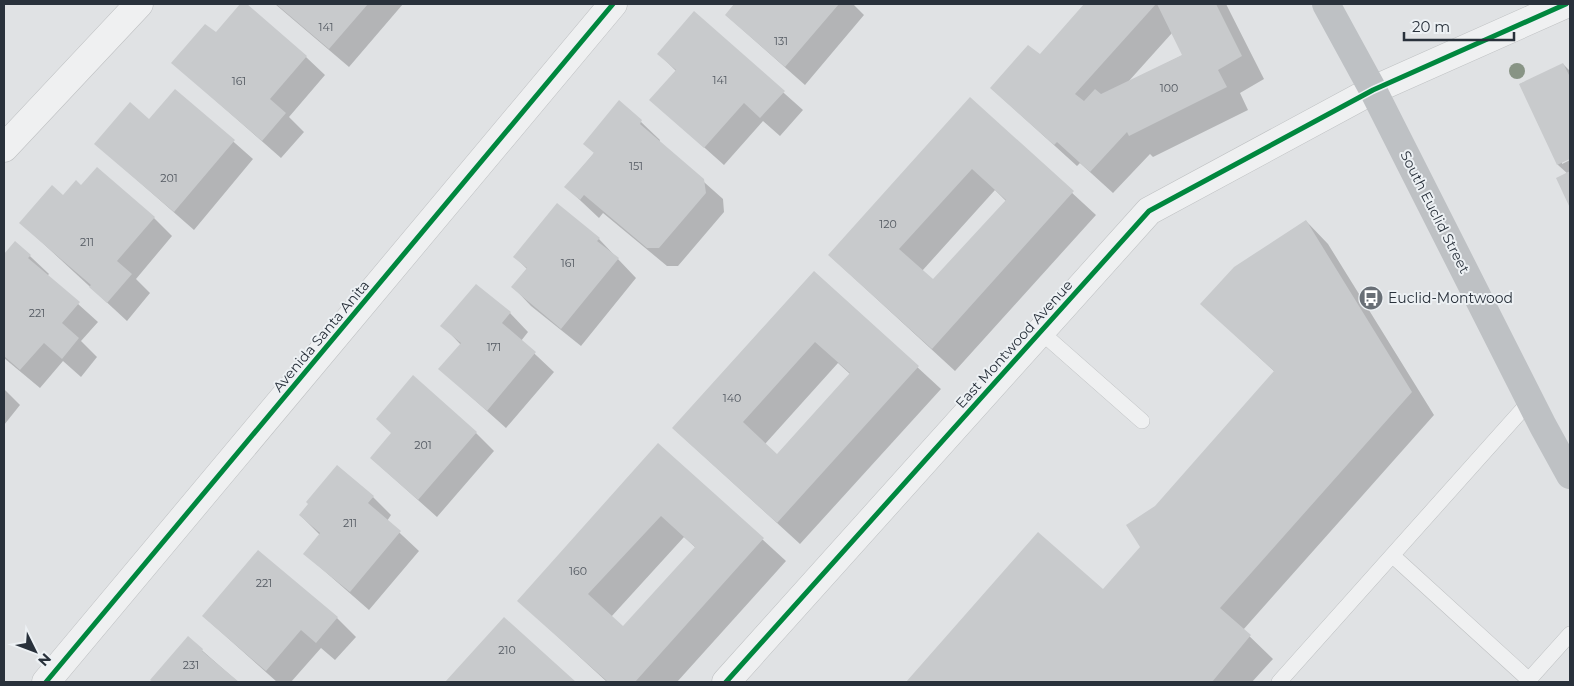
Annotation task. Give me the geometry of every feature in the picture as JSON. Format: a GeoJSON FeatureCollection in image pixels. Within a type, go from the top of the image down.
{"type":"FeatureCollection","features":[{"type":"Feature","properties":{"kind":"main road","name":"South Euclid Street"},"geometry":{"type":"LineString","coordinates":[[1326,4],[1373,90],[1530,401],[1570,475]]}},
{"type":"Feature","properties":{"kind":"street"},"geometry":{"type":"LineString","coordinates":[[4,148],[139,4]]}},
{"type":"Feature","properties":{"kind":"street","name":"Avenida Santa Anita"},"geometry":{"type":"LineString","coordinates":[[46,682],[613,4]]}},
{"type":"Feature","properties":{"kind":"street","name":"East Montwood Avenue"},"geometry":{"type":"LineString","coordinates":[[726,682],[1149,211],[1373,90],[1566,4]]}},
{"type":"Feature","properties":{"kind":"lane"},"geometry":{"type":"LineString","coordinates":[[1041,332],[1142,421]]}},
{"type":"Feature","properties":{"kind":"lane"},"geometry":{"type":"LineString","coordinates":[[1279,682],[1530,401]]}},
{"type":"Feature","properties":{"kind":"lane"},"geometry":{"type":"LineString","coordinates":[[1393,556],[1528,681],[1570,634]]}},
{"type":"Feature","properties":{"kind":"building"},"geometry":{"type":"Polygon","coordinates":[[[240,4],[247,4],[307,56],[270,99],[286,113],[262,141],[171,63],[205,24],[216,32],[240,4]]]}},
{"type":"Feature","properties":{"kind":"building"},"geometry":{"type":"Polygon","coordinates":[[[276,4],[368,4],[329,49],[276,4]]]}},
{"type":"Feature","properties":{"kind":"building"},"geometry":{"type":"Polygon","coordinates":[[[734,4],[839,4],[785,67],[725,15],[734,4]]]}},
{"type":"Feature","properties":{"kind":"building"},"geometry":{"type":"Polygon","coordinates":[[[1084,4],[1156,4],[1075,94],[1084,101],[1095,89],[1101,94],[1182,55],[1157,4],[1216,4],[1242,56],[1218,70],[1227,87],[1129,136],[1127,132],[1090,172],[1057,142],[1054,145],[990,88],[1028,45],[1040,54],[1084,4]]]}},
{"type":"Feature","properties":{"kind":"building"},"geometry":{"type":"Polygon","coordinates":[[[694,11],[785,91],[760,118],[744,103],[704,148],[649,100],[676,70],[657,54],[694,11]]]}},
{"type":"Feature","properties":{"kind":"building"},"geometry":{"type":"Polygon","coordinates":[[[1563,63],[1570,77],[1570,159],[1557,165],[1519,84],[1563,63]]]}},
{"type":"Feature","properties":{"kind":"building"},"geometry":{"type":"Polygon","coordinates":[[[175,89],[235,140],[174,212],[94,144],[130,102],[149,119],[175,89]]]}},
{"type":"Feature","properties":{"kind":"building"},"geometry":{"type":"Polygon","coordinates":[[[970,97],[1074,191],[932,349],[828,255],[970,97]],[[972,169],[899,249],[933,279],[1006,200],[972,169]]]}},
{"type":"Feature","properties":{"kind":"building"},"geometry":{"type":"Polygon","coordinates":[[[619,100],[642,120],[640,124],[704,179],[706,193],[659,248],[647,248],[584,195],[580,200],[564,187],[594,153],[583,144],[619,100]]]}},
{"type":"Feature","properties":{"kind":"building"},"geometry":{"type":"Polygon","coordinates":[[[97,167],[155,217],[117,261],[132,274],[107,303],[89,287],[91,285],[19,223],[52,185],[63,195],[76,180],[81,185],[97,167]]]}},
{"type":"Feature","properties":{"kind":"building"},"geometry":{"type":"Polygon","coordinates":[[[1570,171],[1570,208],[1556,178],[1570,171]]]}},
{"type":"Feature","properties":{"kind":"building"},"geometry":{"type":"Polygon","coordinates":[[[557,203],[600,238],[597,241],[619,258],[561,329],[511,287],[527,268],[513,257],[557,203]]]}},
{"type":"Feature","properties":{"kind":"building"},"geometry":{"type":"Polygon","coordinates":[[[1306,220],[1412,392],[1220,608],[1251,635],[1212,682],[906,682],[1038,532],[1103,589],[1140,547],[1126,525],[1155,506],[1274,371],[1200,304],[1234,267],[1306,220]]]}},
{"type":"Feature","properties":{"kind":"building"},"geometry":{"type":"Polygon","coordinates":[[[15,241],[31,255],[28,258],[80,302],[62,323],[79,338],[62,359],[44,343],[20,370],[4,356],[4,254],[15,241]]]}},
{"type":"Feature","properties":{"kind":"building"},"geometry":{"type":"Polygon","coordinates":[[[814,271],[919,366],[777,523],[672,428],[814,271]],[[815,342],[743,422],[777,454],[850,373],[815,342]]]}},
{"type":"Feature","properties":{"kind":"building"},"geometry":{"type":"Polygon","coordinates":[[[476,284],[511,312],[502,323],[536,352],[487,411],[438,369],[461,343],[440,326],[476,284]]]}},
{"type":"Feature","properties":{"kind":"building"},"geometry":{"type":"Polygon","coordinates":[[[413,375],[477,432],[418,500],[370,458],[391,433],[376,419],[413,375]]]}},
{"type":"Feature","properties":{"kind":"building"},"geometry":{"type":"Polygon","coordinates":[[[658,443],[764,538],[635,682],[608,682],[517,601],[658,443]],[[661,516],[588,594],[623,626],[695,547],[661,516]]]}},
{"type":"Feature","properties":{"kind":"building"},"geometry":{"type":"Polygon","coordinates":[[[337,465],[374,496],[368,503],[401,531],[350,592],[303,554],[320,533],[299,515],[308,504],[306,502],[337,465]]]}},
{"type":"Feature","properties":{"kind":"building"},"geometry":{"type":"Polygon","coordinates":[[[258,550],[338,617],[316,643],[301,630],[266,671],[202,616],[258,550]]]}},
{"type":"Feature","properties":{"kind":"building"},"geometry":{"type":"Polygon","coordinates":[[[504,617],[576,682],[445,682],[504,617]]]}},
{"type":"Feature","properties":{"kind":"building"},"geometry":{"type":"Polygon","coordinates":[[[188,636],[203,649],[202,651],[239,682],[153,682],[150,680],[188,636]]]}},
{"type":"Feature","properties":{"kind":"cycle path"},"geometry":{"type":"LineString","coordinates":[[46,682],[613,4]]}},
{"type":"Feature","properties":{"kind":"cycle path"},"geometry":{"type":"LineString","coordinates":[[726,682],[1149,211],[1373,90],[1566,4]]}},
{"type":"Feature","properties":{"kind":"place","name":"Euclid-Montwood"},"geometry":{"type":"Point","coordinates":[1371,298]}}]}
